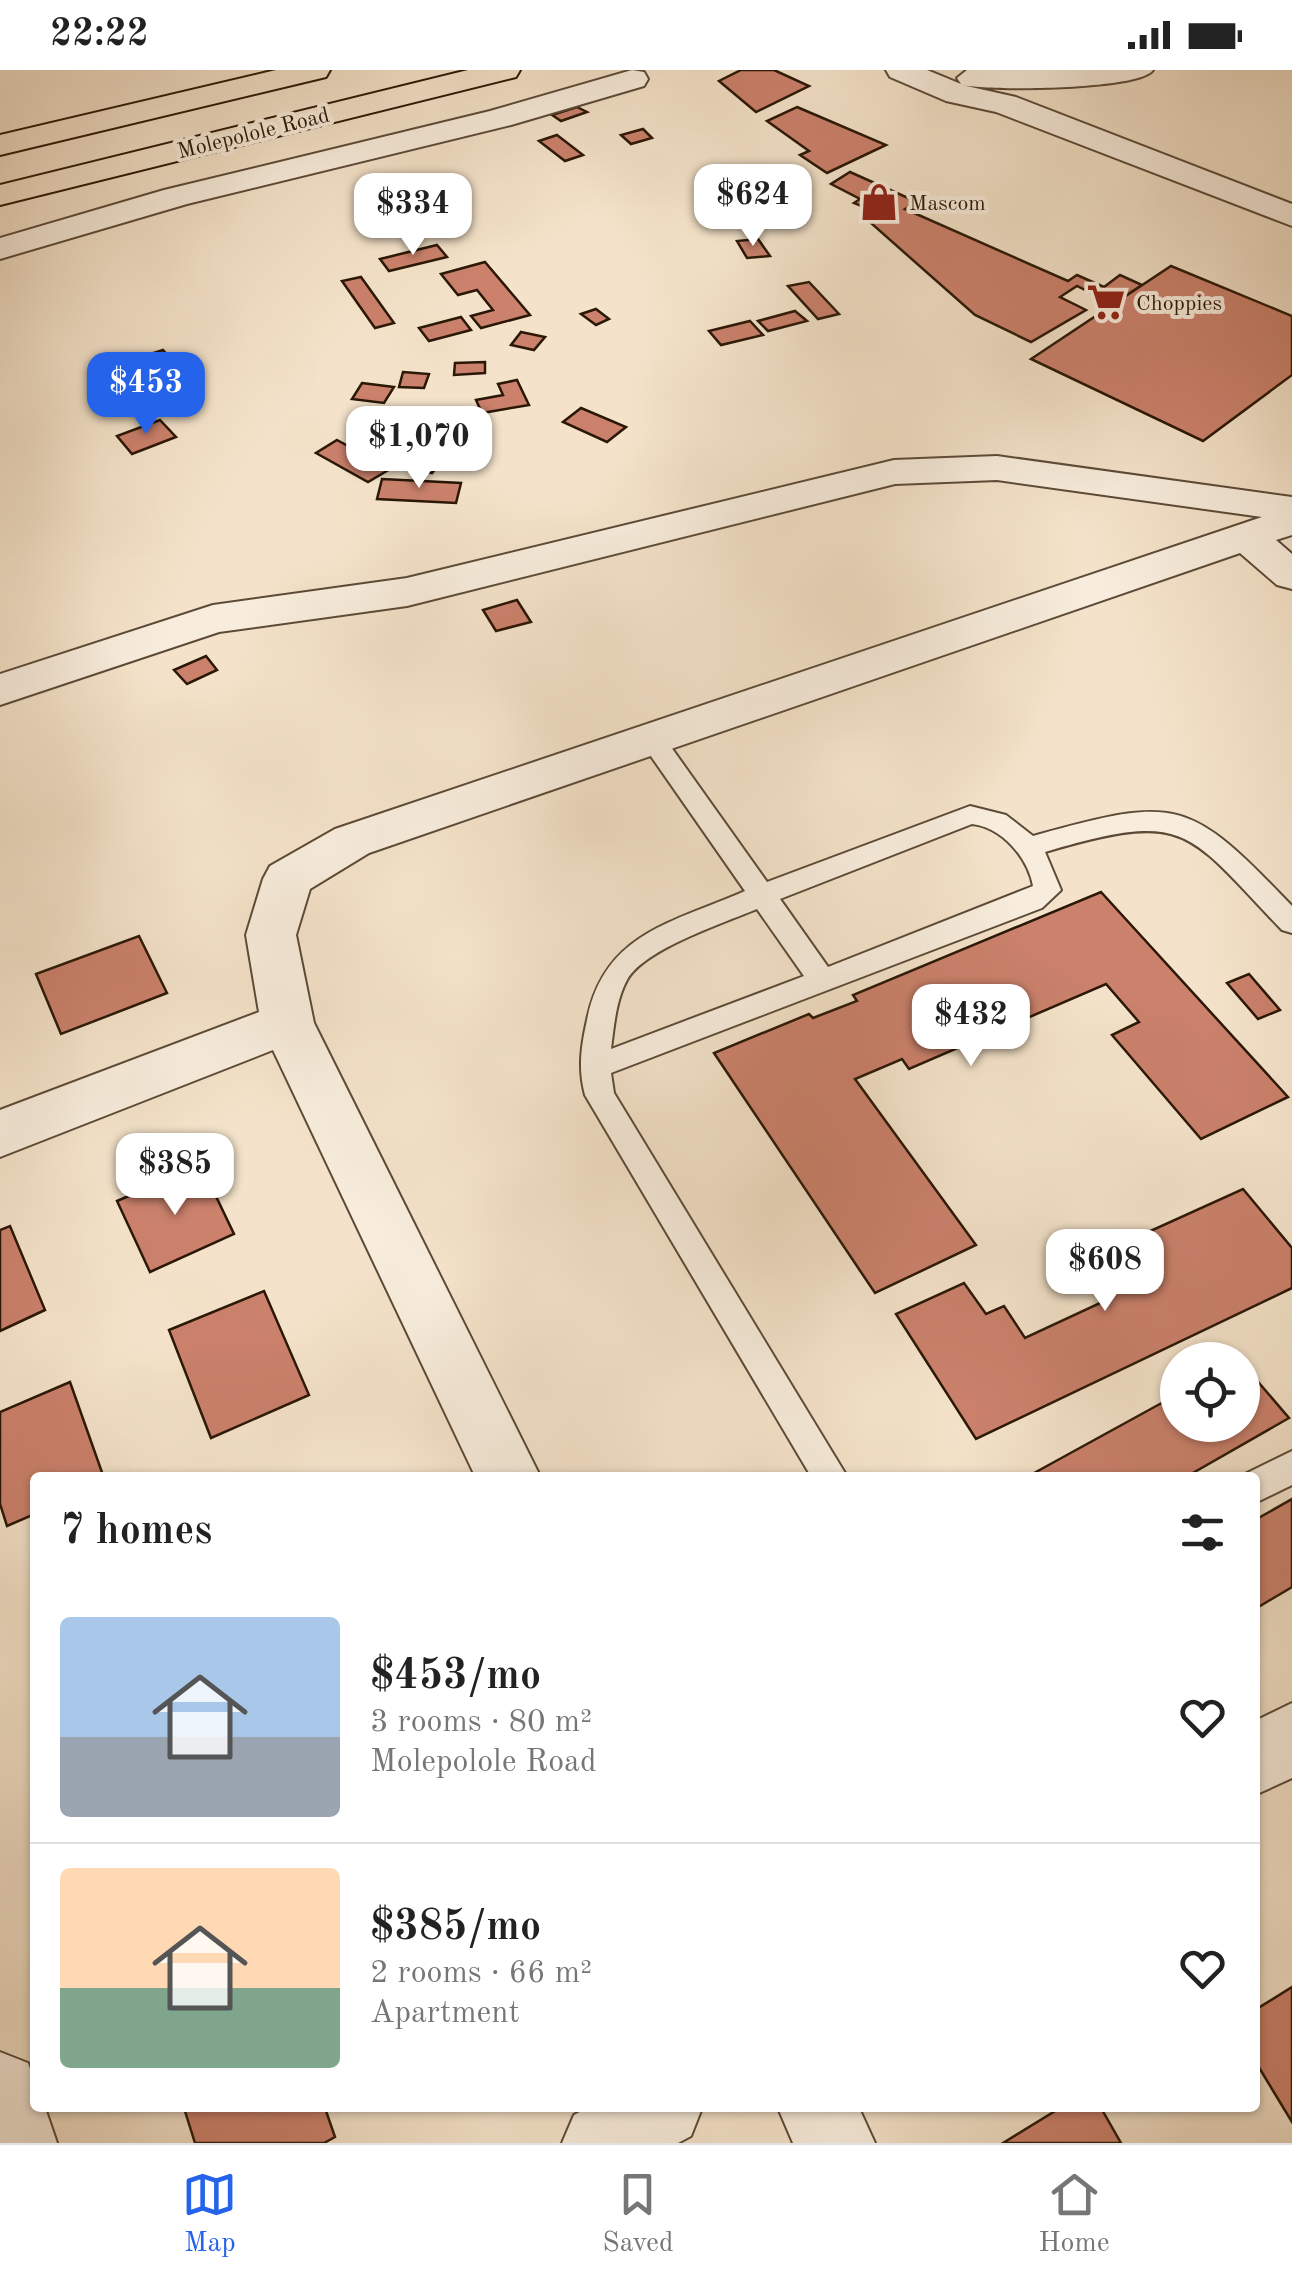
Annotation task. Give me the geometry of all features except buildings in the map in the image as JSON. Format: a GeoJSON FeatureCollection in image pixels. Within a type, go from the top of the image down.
{"type":"FeatureCollection","features":[{"type":"Feature","properties":{"kind":"main road","name":"Molepolole Road"},"geometry":{"type":"LineString","coordinates":[[0,145],[316,70]]}},
{"type":"Feature","properties":{"kind":"main road","name":"Molepolole Road"},"geometry":{"type":"LineString","coordinates":[[0,195],[506,70]]}},
{"type":"Feature","properties":{"kind":"street"},"geometry":{"type":"LineString","coordinates":[[900,70],[958,94],[1005,104]]}},
{"type":"Feature","properties":{"kind":"street"},"geometry":{"type":"LineString","coordinates":[[949,74],[1053,78],[1138,70]]}},
{"type":"Feature","properties":{"kind":"street"},"geometry":{"type":"LineString","coordinates":[[949,74],[1005,104],[1292,216]]}},
{"type":"Feature","properties":{"kind":"street"},"geometry":{"type":"LineString","coordinates":[[0,249],[176,198],[500,118],[633,78]]}},
{"type":"Feature","properties":{"kind":"street"},"geometry":{"type":"LineString","coordinates":[[0,690],[213,619],[406,592],[574,554],[894,472],[997,468],[1292,509]]}},
{"type":"Feature","properties":{"kind":"street"},"geometry":{"type":"LineString","coordinates":[[506,1472],[287,1023],[271,936],[288,879],[352,841],[1292,521]]}},
{"type":"Feature","properties":{"kind":"street"},"geometry":{"type":"LineString","coordinates":[[1247,536],[1292,576]]}},
{"type":"Feature","properties":{"kind":"street"},"geometry":{"type":"LineString","coordinates":[[0,1134],[287,1023]]}},
{"type":"Feature","properties":{"kind":"street"},"geometry":{"type":"LineString","coordinates":[[1260,1757],[1292,1738]]}},
{"type":"Feature","properties":{"kind":"street"},"geometry":{"type":"LineString","coordinates":[[0,2091],[16,2143]]}},
{"type":"Feature","properties":{"kind":"street"},"geometry":{"type":"LineString","coordinates":[[602,2143],[656,2112]]}},
{"type":"Feature","properties":{"kind":"street"},"geometry":{"type":"LineString","coordinates":[[819,2112],[835,2143]]}},
{"type":"Feature","properties":{"kind":"lane"},"geometry":{"type":"LineString","coordinates":[[652,739],[821,979]]}},
{"type":"Feature","properties":{"kind":"lane"},"geometry":{"type":"LineString","coordinates":[[593,1068],[1032,902],[1047,890],[1047,878],[1001,822],[970,815],[761,894],[638,952],[619,969],[593,1068],[600,1096],[827,1472]]}},
{"type":"Feature","properties":{"kind":"lane"},"geometry":{"type":"LineString","coordinates":[[1026,848],[1130,820],[1175,824],[1198,832],[1292,922]]}},
{"type":"Feature","properties":{"kind":"lane"},"geometry":{"type":"LineString","coordinates":[[1260,1484],[1292,1467]]}},
{"type":"Feature","properties":{"kind":"place","name":"Mascom"},"geometry":{"type":"Point","coordinates":[879,202]}},
{"type":"Feature","properties":{"kind":"place","name":"Choppies"},"geometry":{"type":"Point","coordinates":[1106,302]}}]}
